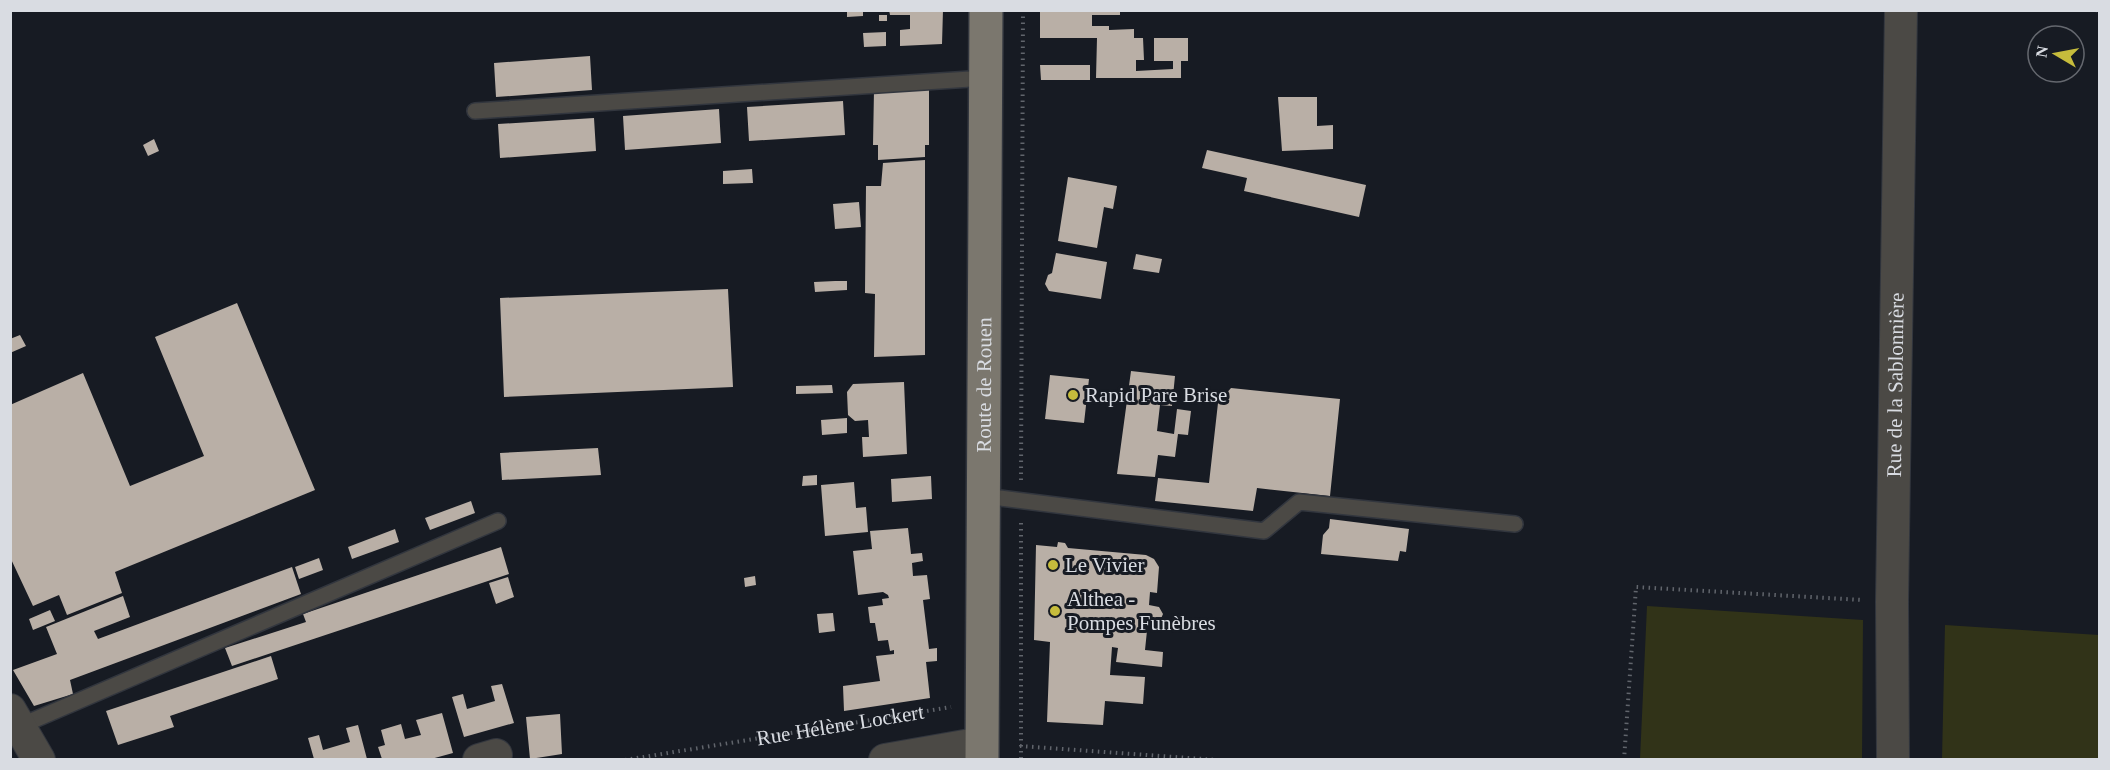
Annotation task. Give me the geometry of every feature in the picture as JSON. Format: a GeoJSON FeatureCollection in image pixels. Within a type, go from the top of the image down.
{"type":"FeatureCollection","features":[{"type":"Feature","properties":{"kind":"main road","name":"Route de Rouen"},"geometry":{"type":"LineString","coordinates":[[982,751],[986,10]]}},
{"type":"Feature","properties":{"kind":"street","name":"Rue de la Sablonnière"},"geometry":{"type":"LineString","coordinates":[[1893,759],[1892,602],[1901,10]]}},
{"type":"Feature","properties":{"kind":"street"},"geometry":{"type":"LineString","coordinates":[[15,718],[39,759]]}},
{"type":"Feature","properties":{"kind":"street"},"geometry":{"type":"LineString","coordinates":[[885,759],[982,751]]}},
{"type":"Feature","properties":{"kind":"lane"},"geometry":{"type":"LineString","coordinates":[[475,111],[919,80],[986,78]]}},
{"type":"Feature","properties":{"kind":"lane"},"geometry":{"type":"LineString","coordinates":[[984,496],[1264,531],[1299,502],[1515,524]]}},
{"type":"Feature","properties":{"kind":"lane"},"geometry":{"type":"LineString","coordinates":[[15,718],[498,521]]}},
{"type":"Feature","properties":{"kind":"path"},"geometry":{"type":"LineString","coordinates":[[1021,759],[1023,10]]}},
{"type":"Feature","properties":{"kind":"path"},"geometry":{"type":"LineString","coordinates":[[1624,759],[1636,587],[1892,602]]}},
{"type":"Feature","properties":{"kind":"path","name":"Rue Hélène Lockert"},"geometry":{"type":"LineString","coordinates":[[626,759],[983,702]]}},
{"type":"Feature","properties":{"kind":"path"},"geometry":{"type":"LineString","coordinates":[[982,751],[1022,746],[1217,759]]}},
{"type":"Feature","properties":{"kind":"green space"},"geometry":{"type":"Polygon","coordinates":[[[1647,606],[1863,620],[1862,759],[1640,759],[1647,606]]]}},
{"type":"Feature","properties":{"kind":"green space"},"geometry":{"type":"Polygon","coordinates":[[[1945,625],[2099,635],[2099,759],[1942,759],[1945,625]]]}},
{"type":"Feature","properties":{"kind":"building"},"geometry":{"type":"Polygon","coordinates":[[[847,10],[863,10],[863,16],[847,17],[847,10]]]}},
{"type":"Feature","properties":{"kind":"building"},"geometry":{"type":"Polygon","coordinates":[[[889,10],[943,10],[942,44],[900,46],[900,30],[910,29],[910,15],[890,15],[889,10]]]}},
{"type":"Feature","properties":{"kind":"building"},"geometry":{"type":"Polygon","coordinates":[[[1040,10],[1120,10],[1120,15],[1092,15],[1092,26],[1109,26],[1109,30],[1134,29],[1134,38],[1143,38],[1144,60],[1136,60],[1136,71],[1173,69],[1173,61],[1154,61],[1154,38],[1188,38],[1188,61],[1181,61],[1181,78],[1096,78],[1097,38],[1040,38],[1040,10]]]}},
{"type":"Feature","properties":{"kind":"building"},"geometry":{"type":"Polygon","coordinates":[[[879,15],[887,15],[887,21],[879,21],[879,15]]]}},
{"type":"Feature","properties":{"kind":"building"},"geometry":{"type":"Polygon","coordinates":[[[886,32],[886,46],[864,47],[863,33],[886,32]]]}},
{"type":"Feature","properties":{"kind":"building"},"geometry":{"type":"Polygon","coordinates":[[[590,56],[592,90],[496,97],[494,63],[590,56]]]}},
{"type":"Feature","properties":{"kind":"building"},"geometry":{"type":"Polygon","coordinates":[[[1040,65],[1090,65],[1090,80],[1041,80],[1040,65]]]}},
{"type":"Feature","properties":{"kind":"building"},"geometry":{"type":"Polygon","coordinates":[[[874,90],[929,90],[929,145],[925,145],[925,157],[878,160],[878,145],[873,145],[874,90]]]}},
{"type":"Feature","properties":{"kind":"building"},"geometry":{"type":"Polygon","coordinates":[[[1278,97],[1317,97],[1317,126],[1333,125],[1333,149],[1282,151],[1278,97]]]}},
{"type":"Feature","properties":{"kind":"building"},"geometry":{"type":"Polygon","coordinates":[[[843,101],[845,135],[749,141],[747,107],[843,101]]]}},
{"type":"Feature","properties":{"kind":"building"},"geometry":{"type":"Polygon","coordinates":[[[719,109],[721,143],[625,150],[623,116],[719,109]]]}},
{"type":"Feature","properties":{"kind":"building"},"geometry":{"type":"Polygon","coordinates":[[[594,118],[596,151],[500,158],[498,124],[594,118]]]}},
{"type":"Feature","properties":{"kind":"building"},"geometry":{"type":"Polygon","coordinates":[[[154,139],[159,151],[148,156],[143,145],[154,139]]]}},
{"type":"Feature","properties":{"kind":"building"},"geometry":{"type":"Polygon","coordinates":[[[1207,150],[1366,185],[1359,217],[1244,191],[1247,178],[1202,168],[1207,150]]]}},
{"type":"Feature","properties":{"kind":"building"},"geometry":{"type":"Polygon","coordinates":[[[925,160],[925,355],[874,357],[875,294],[865,293],[866,186],[881,186],[883,163],[925,160]]]}},
{"type":"Feature","properties":{"kind":"building"},"geometry":{"type":"Polygon","coordinates":[[[752,169],[753,183],[723,184],[723,171],[752,169]]]}},
{"type":"Feature","properties":{"kind":"building"},"geometry":{"type":"Polygon","coordinates":[[[1068,177],[1117,186],[1113,209],[1104,207],[1097,248],[1058,241],[1068,177]]]}},
{"type":"Feature","properties":{"kind":"building"},"geometry":{"type":"Polygon","coordinates":[[[859,202],[861,227],[835,229],[833,204],[859,202]]]}},
{"type":"Feature","properties":{"kind":"building"},"geometry":{"type":"Polygon","coordinates":[[[1056,253],[1107,262],[1101,299],[1049,291],[1045,284],[1048,275],[1052,273],[1056,253]]]}},
{"type":"Feature","properties":{"kind":"building"},"geometry":{"type":"Polygon","coordinates":[[[1136,254],[1162,259],[1159,273],[1133,269],[1136,254]]]}},
{"type":"Feature","properties":{"kind":"building"},"geometry":{"type":"Polygon","coordinates":[[[847,281],[847,290],[815,292],[814,282],[847,281]]]}},
{"type":"Feature","properties":{"kind":"building"},"geometry":{"type":"Polygon","coordinates":[[[728,289],[733,387],[504,397],[500,298],[728,289]]]}},
{"type":"Feature","properties":{"kind":"building"},"geometry":{"type":"Polygon","coordinates":[[[237,303],[315,490],[115,572],[122,593],[67,615],[59,595],[33,606],[10,557],[10,405],[83,373],[130,486],[204,456],[155,337],[237,303]]]}},
{"type":"Feature","properties":{"kind":"building"},"geometry":{"type":"Polygon","coordinates":[[[20,335],[26,346],[10,353],[10,339],[20,335]]]}},
{"type":"Feature","properties":{"kind":"building"},"geometry":{"type":"Polygon","coordinates":[[[1131,371],[1175,376],[1172,406],[1160,405],[1157,431],[1174,434],[1177,409],[1191,411],[1188,435],[1178,434],[1175,457],[1158,455],[1155,477],[1117,474],[1131,371]]]}},
{"type":"Feature","properties":{"kind":"building"},"geometry":{"type":"Polygon","coordinates":[[[1050,375],[1089,379],[1084,423],[1045,419],[1050,375]]]}},
{"type":"Feature","properties":{"kind":"building"},"geometry":{"type":"Polygon","coordinates":[[[904,382],[907,454],[863,457],[862,437],[869,437],[868,420],[855,421],[848,415],[847,392],[853,384],[904,382]]]}},
{"type":"Feature","properties":{"kind":"building"},"geometry":{"type":"Polygon","coordinates":[[[832,385],[833,393],[796,394],[796,386],[832,385]]]}},
{"type":"Feature","properties":{"kind":"building"},"geometry":{"type":"Polygon","coordinates":[[[1231,388],[1340,399],[1330,496],[1257,488],[1253,511],[1155,501],[1158,478],[1209,483],[1218,403],[1231,388]]]}},
{"type":"Feature","properties":{"kind":"building"},"geometry":{"type":"Polygon","coordinates":[[[847,418],[847,433],[822,435],[821,420],[847,418]]]}},
{"type":"Feature","properties":{"kind":"building"},"geometry":{"type":"Polygon","coordinates":[[[598,448],[601,475],[502,480],[500,453],[598,448]]]}},
{"type":"Feature","properties":{"kind":"building"},"geometry":{"type":"Polygon","coordinates":[[[817,475],[817,485],[802,486],[803,476],[817,475]]]}},
{"type":"Feature","properties":{"kind":"building"},"geometry":{"type":"Polygon","coordinates":[[[931,476],[932,499],[892,502],[891,479],[931,476]]]}},
{"type":"Feature","properties":{"kind":"building"},"geometry":{"type":"Polygon","coordinates":[[[854,482],[856,508],[866,507],[868,532],[825,536],[821,485],[854,482]]]}},
{"type":"Feature","properties":{"kind":"building"},"geometry":{"type":"Polygon","coordinates":[[[471,501],[475,513],[430,530],[425,518],[471,501]]]}},
{"type":"Feature","properties":{"kind":"building"},"geometry":{"type":"Polygon","coordinates":[[[1330,519],[1409,529],[1406,552],[1400,551],[1398,561],[1321,554],[1323,535],[1329,528],[1330,519]]]}},
{"type":"Feature","properties":{"kind":"building"},"geometry":{"type":"Polygon","coordinates":[[[908,528],[911,554],[922,553],[923,561],[912,563],[913,576],[927,575],[930,599],[923,600],[929,649],[937,648],[937,661],[926,662],[930,698],[844,711],[843,686],[880,681],[876,656],[894,654],[894,650],[890,651],[888,640],[878,641],[875,623],[870,623],[868,607],[883,605],[882,599],[889,598],[888,595],[883,592],[858,595],[853,551],[872,549],[870,531],[908,528]]]}},
{"type":"Feature","properties":{"kind":"building"},"geometry":{"type":"Polygon","coordinates":[[[395,529],[399,542],[352,559],[348,547],[395,529]]]}},
{"type":"Feature","properties":{"kind":"building"},"geometry":{"type":"Polygon","coordinates":[[[1058,542],[1065,543],[1068,548],[1146,555],[1154,559],[1159,567],[1157,593],[1150,592],[1149,605],[1159,607],[1163,614],[1160,621],[1148,621],[1145,650],[1163,652],[1162,667],[1116,662],[1118,648],[1112,647],[1110,675],[1145,677],[1143,704],[1105,701],[1103,725],[1047,722],[1050,642],[1034,640],[1036,545],[1057,547],[1058,542]]]}},
{"type":"Feature","properties":{"kind":"building"},"geometry":{"type":"Polygon","coordinates":[[[501,547],[509,574],[232,666],[225,648],[306,622],[303,614],[501,547]]]}},
{"type":"Feature","properties":{"kind":"building"},"geometry":{"type":"Polygon","coordinates":[[[319,558],[323,570],[299,579],[295,567],[319,558]]]}},
{"type":"Feature","properties":{"kind":"building"},"geometry":{"type":"Polygon","coordinates":[[[292,567],[301,594],[70,680],[73,694],[34,706],[13,670],[57,654],[46,627],[123,596],[130,617],[94,631],[98,639],[292,567]]]}},
{"type":"Feature","properties":{"kind":"building"},"geometry":{"type":"Polygon","coordinates":[[[755,576],[756,585],[745,587],[744,578],[755,576]]]}},
{"type":"Feature","properties":{"kind":"building"},"geometry":{"type":"Polygon","coordinates":[[[508,577],[514,597],[496,604],[489,583],[508,577]]]}},
{"type":"Feature","properties":{"kind":"building"},"geometry":{"type":"Polygon","coordinates":[[[50,610],[55,621],[33,630],[29,619],[50,610]]]}},
{"type":"Feature","properties":{"kind":"building"},"geometry":{"type":"Polygon","coordinates":[[[833,613],[835,631],[819,633],[817,614],[833,613]]]}},
{"type":"Feature","properties":{"kind":"building"},"geometry":{"type":"Polygon","coordinates":[[[271,656],[278,679],[170,716],[174,727],[118,745],[106,711],[271,656]]]}},
{"type":"Feature","properties":{"kind":"building"},"geometry":{"type":"Polygon","coordinates":[[[502,684],[514,723],[464,737],[452,697],[463,694],[467,709],[495,701],[491,686],[502,684]]]}},
{"type":"Feature","properties":{"kind":"building"},"geometry":{"type":"Polygon","coordinates":[[[442,713],[453,753],[431,759],[382,759],[378,747],[385,745],[381,730],[401,724],[405,739],[421,735],[416,720],[442,713]]]}},
{"type":"Feature","properties":{"kind":"building"},"geometry":{"type":"Polygon","coordinates":[[[560,714],[562,754],[530,759],[526,717],[560,714]]]}},
{"type":"Feature","properties":{"kind":"building"},"geometry":{"type":"Polygon","coordinates":[[[358,725],[367,759],[314,759],[308,738],[319,735],[323,750],[350,742],[346,728],[358,725]]]}},
{"type":"Feature","properties":{"kind":"place","name":"Rapid Pare Brise"},"geometry":{"type":"Point","coordinates":[1073,395]}},
{"type":"Feature","properties":{"kind":"place","name":"Le Vivier"},"geometry":{"type":"Point","coordinates":[1053,565]}},
{"type":"Feature","properties":{"kind":"place","name":"Althea - Pompes Funèbres"},"geometry":{"type":"Point","coordinates":[1055,611]}}]}
